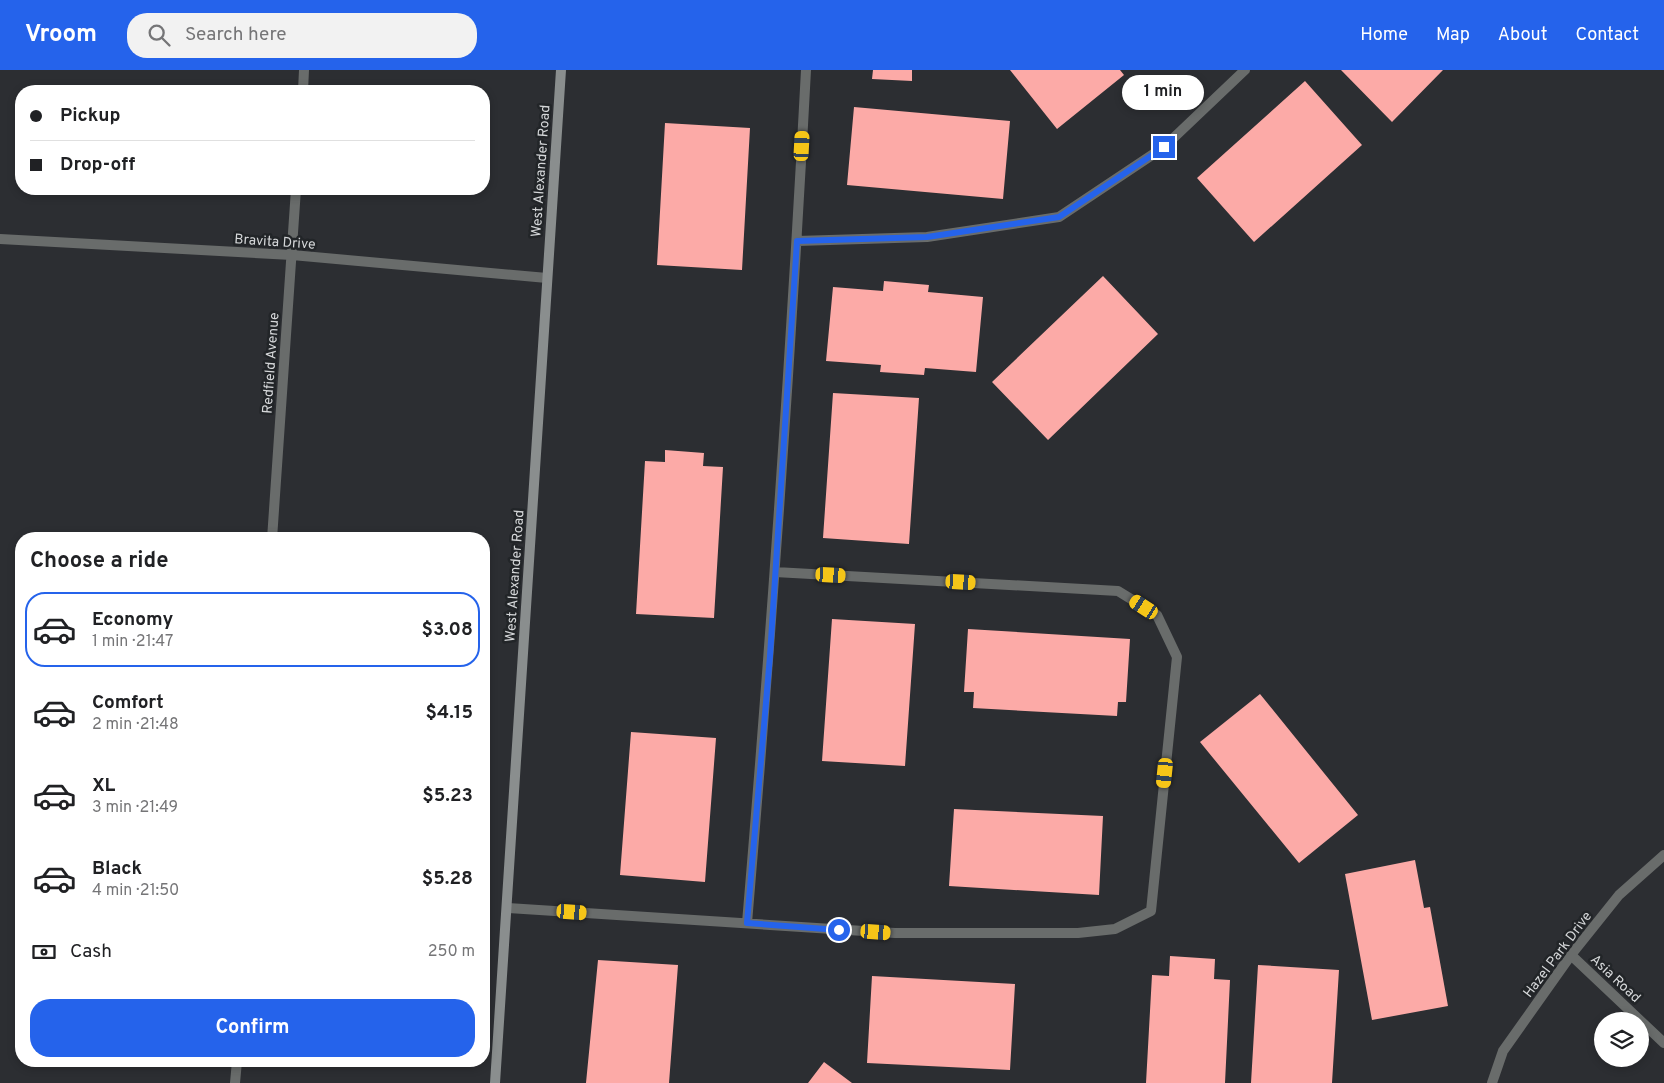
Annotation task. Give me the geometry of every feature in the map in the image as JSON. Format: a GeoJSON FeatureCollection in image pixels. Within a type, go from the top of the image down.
{"type":"FeatureCollection","features":[{"type":"Feature","properties":{"kind":"main road","name":"West Alexander Road"},"geometry":{"type":"LineString","coordinates":[[495,1083],[561,70]]}},
{"type":"Feature","properties":{"kind":"street"},"geometry":{"type":"LineString","coordinates":[[303,85],[304,70]]}},
{"type":"Feature","properties":{"kind":"street"},"geometry":{"type":"LineString","coordinates":[[747,923],[775,572],[797,241],[806,70]]}},
{"type":"Feature","properties":{"kind":"street"},"geometry":{"type":"LineString","coordinates":[[797,241],[927,237],[1059,217],[1164,147],[1242,71]]}},
{"type":"Feature","properties":{"kind":"street","name":"Redfield Avenue"},"geometry":{"type":"LineString","coordinates":[[272,532],[296,195]]}},
{"type":"Feature","properties":{"kind":"street","name":"Bravita Drive"},"geometry":{"type":"LineString","coordinates":[[0,238],[292,255],[547,278]]}},
{"type":"Feature","properties":{"kind":"street"},"geometry":{"type":"LineString","coordinates":[[507,908],[894,933],[1078,932],[1115,929],[1151,911],[1177,657],[1157,615],[1118,591],[775,572]]}},
{"type":"Feature","properties":{"kind":"street","name":"Hazel Park Drive"},"geometry":{"type":"LineString","coordinates":[[1492,1083],[1503,1051],[1571,955],[1619,895],[1664,855]]}},
{"type":"Feature","properties":{"kind":"street","name":"Asia Road"},"geometry":{"type":"LineString","coordinates":[[1571,955],[1664,1042]]}},
{"type":"Feature","properties":{"kind":"street"},"geometry":{"type":"LineString","coordinates":[[235,1083],[236,1067]]}},
{"type":"Feature","properties":{"kind":"building"},"geometry":{"type":"Polygon","coordinates":[[[873,70],[912,70],[912,81],[872,79],[873,70]]]}},
{"type":"Feature","properties":{"kind":"building"},"geometry":{"type":"Polygon","coordinates":[[[1010,70],[1120,70],[1124,75],[1057,129],[1010,70]]]}},
{"type":"Feature","properties":{"kind":"building"},"geometry":{"type":"Polygon","coordinates":[[[1341,70],[1443,70],[1392,122],[1341,70]]]}},
{"type":"Feature","properties":{"kind":"building"},"geometry":{"type":"Polygon","coordinates":[[[1305,81],[1362,145],[1254,242],[1197,178],[1305,81]]]}},
{"type":"Feature","properties":{"kind":"building"},"geometry":{"type":"Polygon","coordinates":[[[854,107],[1010,121],[1003,199],[847,185],[854,107]]]}},
{"type":"Feature","properties":{"kind":"building"},"geometry":{"type":"Polygon","coordinates":[[[665,123],[750,128],[742,270],[657,265],[665,123]]]}},
{"type":"Feature","properties":{"kind":"building"},"geometry":{"type":"Polygon","coordinates":[[[1103,276],[1158,334],[1048,440],[992,382],[1103,276]]]}},
{"type":"Feature","properties":{"kind":"building"},"geometry":{"type":"Polygon","coordinates":[[[884,281],[929,285],[928,292],[983,297],[976,372],[925,368],[924,375],[880,372],[881,365],[826,361],[833,287],[883,291],[884,281]]]}},
{"type":"Feature","properties":{"kind":"building"},"geometry":{"type":"Polygon","coordinates":[[[833,393],[919,398],[909,544],[823,538],[833,393]]]}},
{"type":"Feature","properties":{"kind":"building"},"geometry":{"type":"Polygon","coordinates":[[[665,450],[704,453],[703,466],[723,467],[714,618],[636,614],[645,461],[665,462],[665,450]]]}},
{"type":"Feature","properties":{"kind":"building"},"geometry":{"type":"Polygon","coordinates":[[[832,619],[915,624],[905,766],[822,761],[832,619]]]}},
{"type":"Feature","properties":{"kind":"building"},"geometry":{"type":"Polygon","coordinates":[[[968,629],[1130,639],[1126,702],[1118,702],[1117,716],[973,708],[974,692],[964,692],[968,629]]]}},
{"type":"Feature","properties":{"kind":"building"},"geometry":{"type":"Polygon","coordinates":[[[1260,694],[1358,815],[1299,863],[1200,742],[1260,694]]]}},
{"type":"Feature","properties":{"kind":"building"},"geometry":{"type":"Polygon","coordinates":[[[631,732],[716,738],[705,882],[620,875],[631,732]]]}},
{"type":"Feature","properties":{"kind":"building"},"geometry":{"type":"Polygon","coordinates":[[[954,809],[1103,816],[1099,895],[949,886],[954,809]]]}},
{"type":"Feature","properties":{"kind":"building"},"geometry":{"type":"Polygon","coordinates":[[[1415,860],[1424,908],[1430,907],[1448,1006],[1372,1020],[1345,874],[1415,860]]]}},
{"type":"Feature","properties":{"kind":"building"},"geometry":{"type":"Polygon","coordinates":[[[1170,956],[1215,959],[1214,979],[1230,980],[1225,1083],[1146,1083],[1152,975],[1169,976],[1170,956]]]}},
{"type":"Feature","properties":{"kind":"building"},"geometry":{"type":"Polygon","coordinates":[[[598,960],[678,965],[669,1083],[586,1083],[598,960]]]}},
{"type":"Feature","properties":{"kind":"building"},"geometry":{"type":"Polygon","coordinates":[[[1258,965],[1339,970],[1332,1083],[1251,1083],[1258,965]]]}},
{"type":"Feature","properties":{"kind":"building"},"geometry":{"type":"Polygon","coordinates":[[[872,976],[1015,984],[1010,1070],[867,1063],[872,976]]]}},
{"type":"Feature","properties":{"kind":"building"},"geometry":{"type":"Polygon","coordinates":[[[824,1062],[852,1083],[808,1083],[824,1062]]]}},
{"type":"Feature","properties":{"kind":"route"},"geometry":{"type":"LineString","coordinates":[[839,930],[747,923],[770,656],[797,241],[927,237],[1059,217],[1164,147]]}}]}
